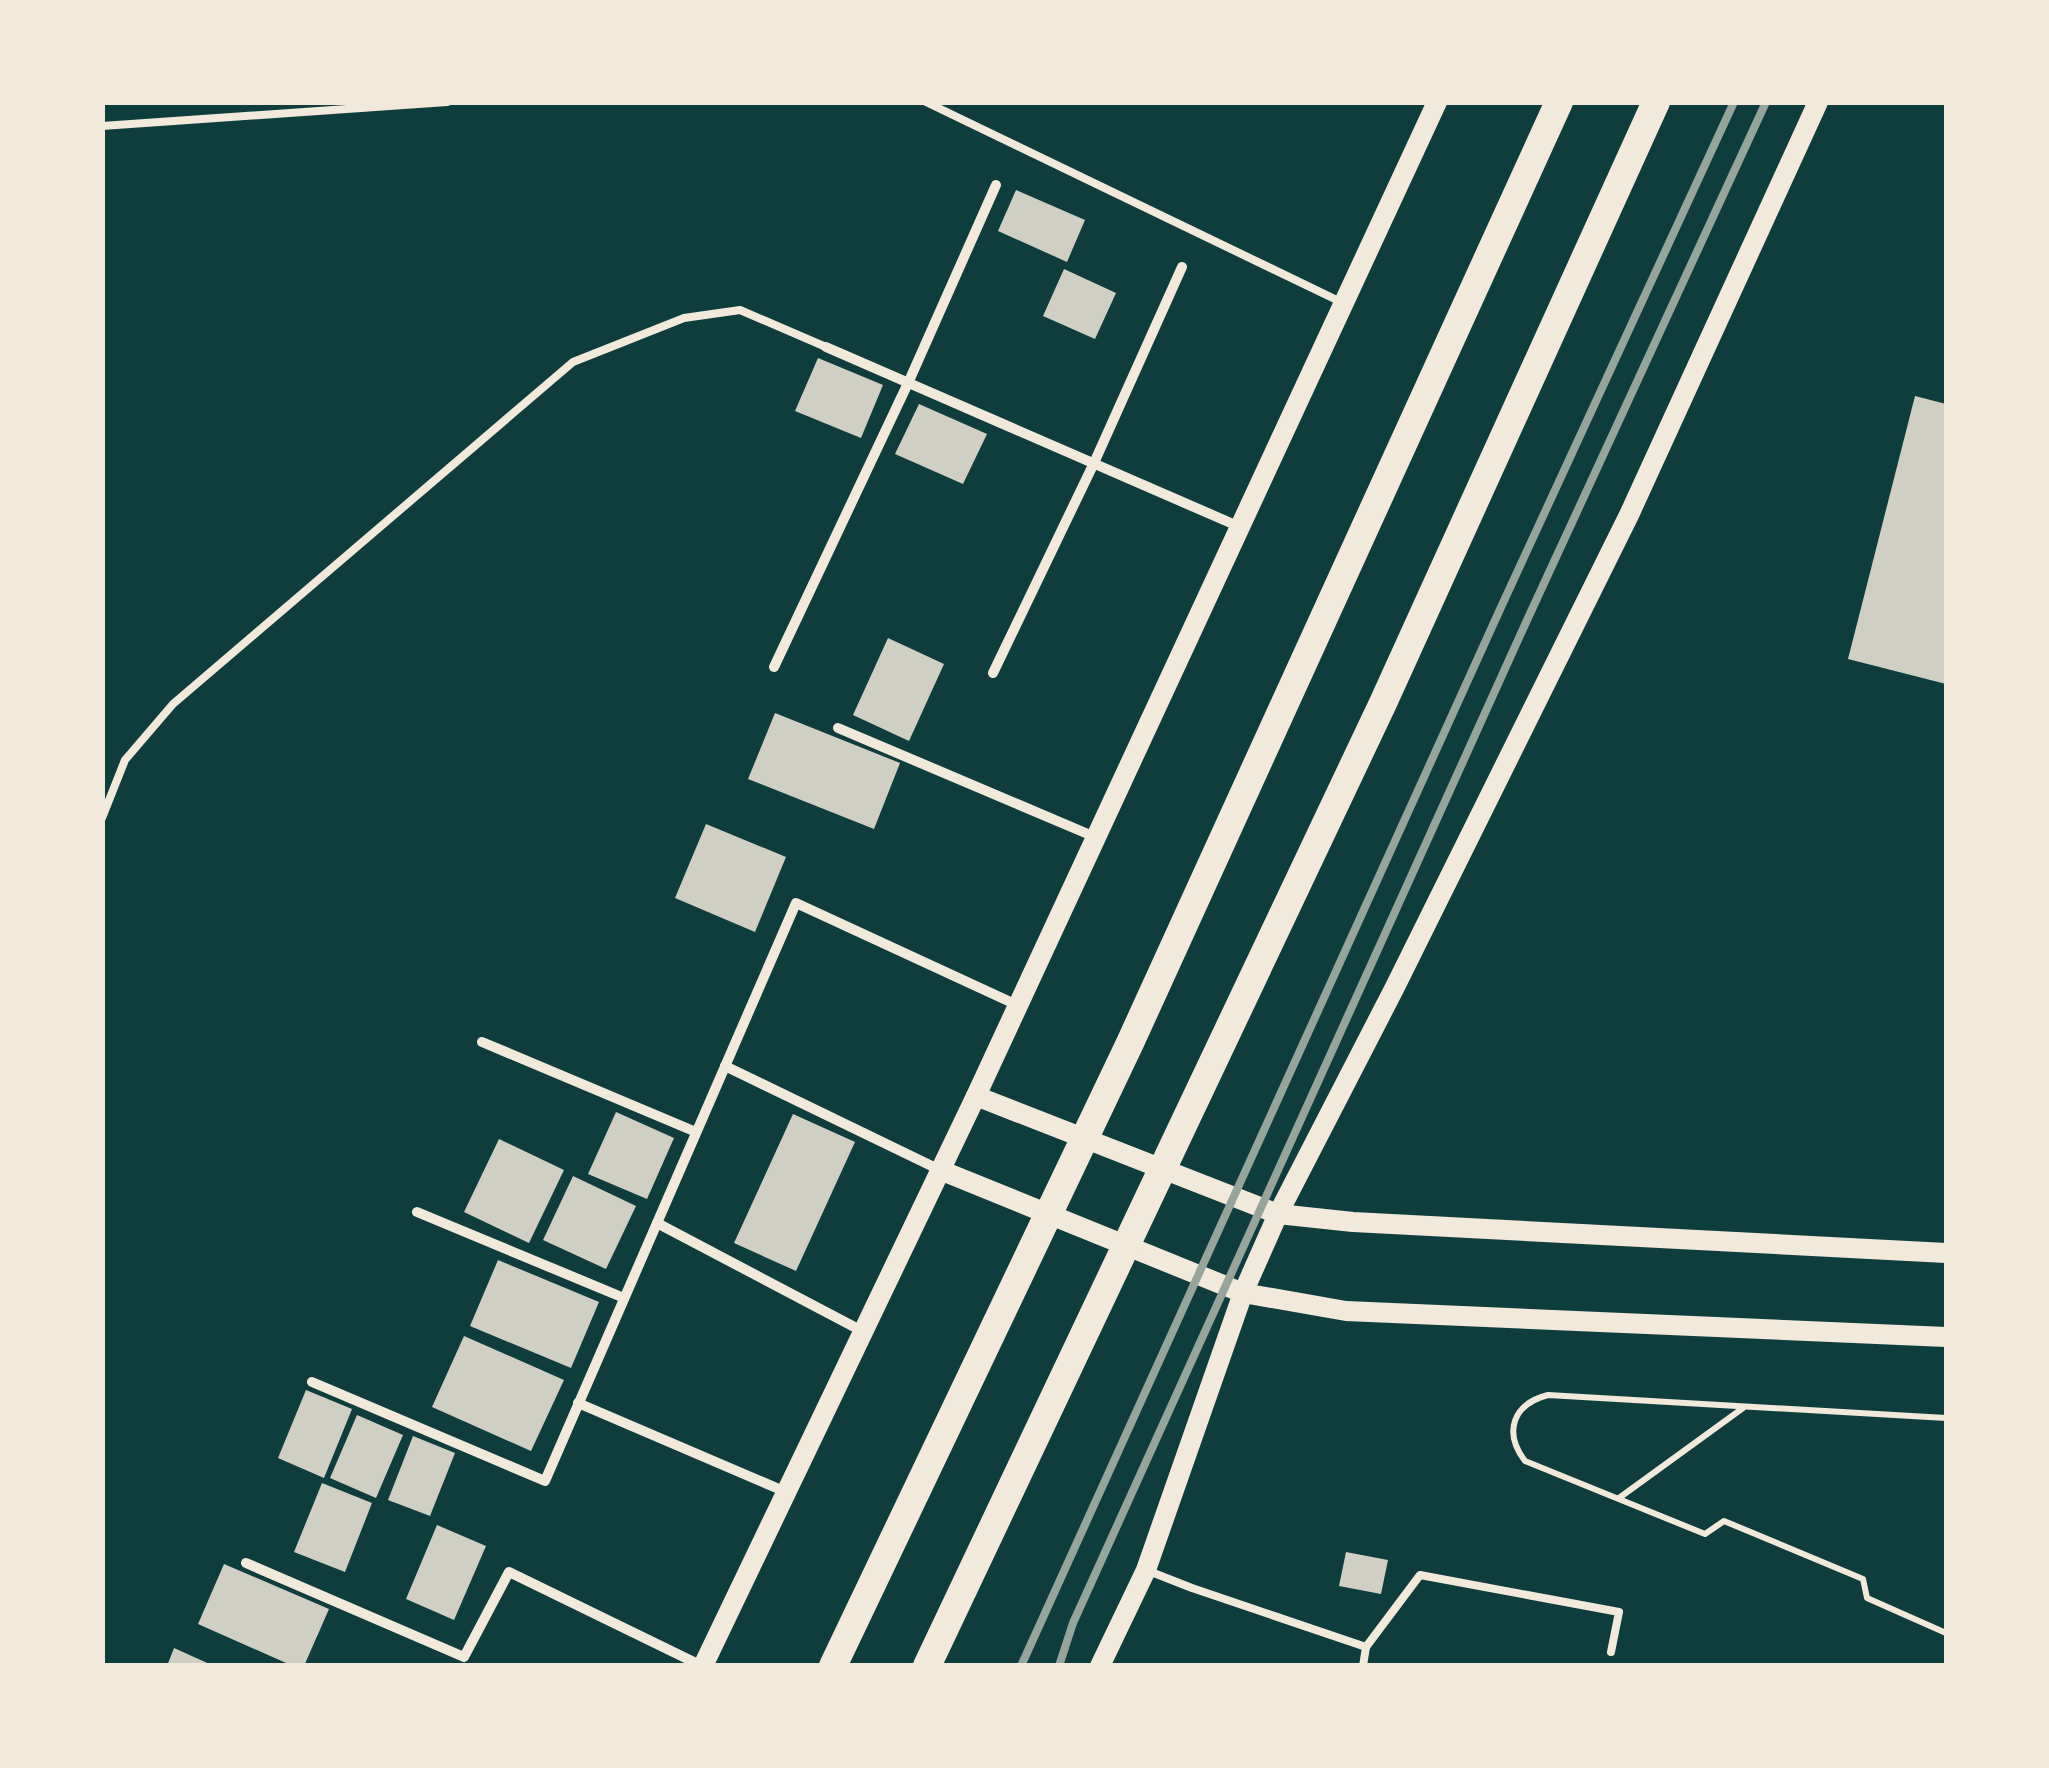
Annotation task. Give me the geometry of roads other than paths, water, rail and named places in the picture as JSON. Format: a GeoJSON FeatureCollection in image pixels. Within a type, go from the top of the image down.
{"type":"FeatureCollection","features":[{"type":"Feature","properties":{"kind":"highway"},"geometry":{"type":"LineString","coordinates":[[833,1666],[1130,1043],[1559,102]]}},
{"type":"Feature","properties":{"kind":"highway"},"geometry":{"type":"LineString","coordinates":[[927,1666],[1374,721],[1656,102]]}},
{"type":"Feature","properties":{"kind":"main road"},"geometry":{"type":"LineString","coordinates":[[702,1666],[976,1096],[1437,102]]}},
{"type":"Feature","properties":{"kind":"main road"},"geometry":{"type":"LineString","coordinates":[[1100,1666],[1146,1570],[1243,1293],[1278,1214],[1629,515],[1818,102]]}},
{"type":"Feature","properties":{"kind":"main road"},"geometry":{"type":"LineString","coordinates":[[976,1096],[1278,1214],[1353,1222],[1946,1253]]}},
{"type":"Feature","properties":{"kind":"main road"},"geometry":{"type":"LineString","coordinates":[[940,1170],[1243,1293],[1346,1311],[1946,1336]]}},
{"type":"Feature","properties":{"kind":"street"},"geometry":{"type":"LineString","coordinates":[[774,667],[909,382],[996,185]]}},
{"type":"Feature","properties":{"kind":"street"},"geometry":{"type":"LineString","coordinates":[[993,674],[1182,267]]}},
{"type":"Feature","properties":{"kind":"street"},"geometry":{"type":"LineString","coordinates":[[826,347],[1240,527]]}},
{"type":"Feature","properties":{"kind":"street"},"geometry":{"type":"LineString","coordinates":[[838,728],[1095,837]]}},
{"type":"Feature","properties":{"kind":"street"},"geometry":{"type":"LineString","coordinates":[[312,1382],[545,1480],[796,903],[1018,1006]]}},
{"type":"Feature","properties":{"kind":"street"},"geometry":{"type":"LineString","coordinates":[[482,1042],[696,1132]]}},
{"type":"Feature","properties":{"kind":"street"},"geometry":{"type":"LineString","coordinates":[[725,1066],[940,1170]]}},
{"type":"Feature","properties":{"kind":"street"},"geometry":{"type":"LineString","coordinates":[[417,1212],[624,1298]]}},
{"type":"Feature","properties":{"kind":"street"},"geometry":{"type":"LineString","coordinates":[[657,1223],[862,1331]]}},
{"type":"Feature","properties":{"kind":"street"},"geometry":{"type":"LineString","coordinates":[[578,1402],[786,1492]]}},
{"type":"Feature","properties":{"kind":"street"},"geometry":{"type":"LineString","coordinates":[[246,1563],[464,1657],[509,1572],[702,1666]]}},
{"type":"Feature","properties":{"kind":"lane"},"geometry":{"type":"LineString","coordinates":[[102,126],[446,102]]}},
{"type":"Feature","properties":{"kind":"lane"},"geometry":{"type":"LineString","coordinates":[[926,102],[1344,303]]}},
{"type":"Feature","properties":{"kind":"lane"},"geometry":{"type":"LineString","coordinates":[[102,818],[125,760],[173,704],[573,362],[684,318],[740,310],[826,347]]}},
{"type":"Feature","properties":{"kind":"lane"},"geometry":{"type":"LineString","coordinates":[[1146,1570],[1366,1646]]}},
{"type":"Feature","properties":{"kind":"lane"},"geometry":{"type":"LineString","coordinates":[[1365,1665],[1366,1646],[1420,1575],[1619,1612],[1612,1652]]}},
{"type":"Feature","properties":{"kind":"railway"},"geometry":{"type":"LineString","coordinates":[[1021,1666],[1734,102]]}},
{"type":"Feature","properties":{"kind":"railway"},"geometry":{"type":"LineString","coordinates":[[1059,1666],[1073,1623],[1766,102]]}}]}
